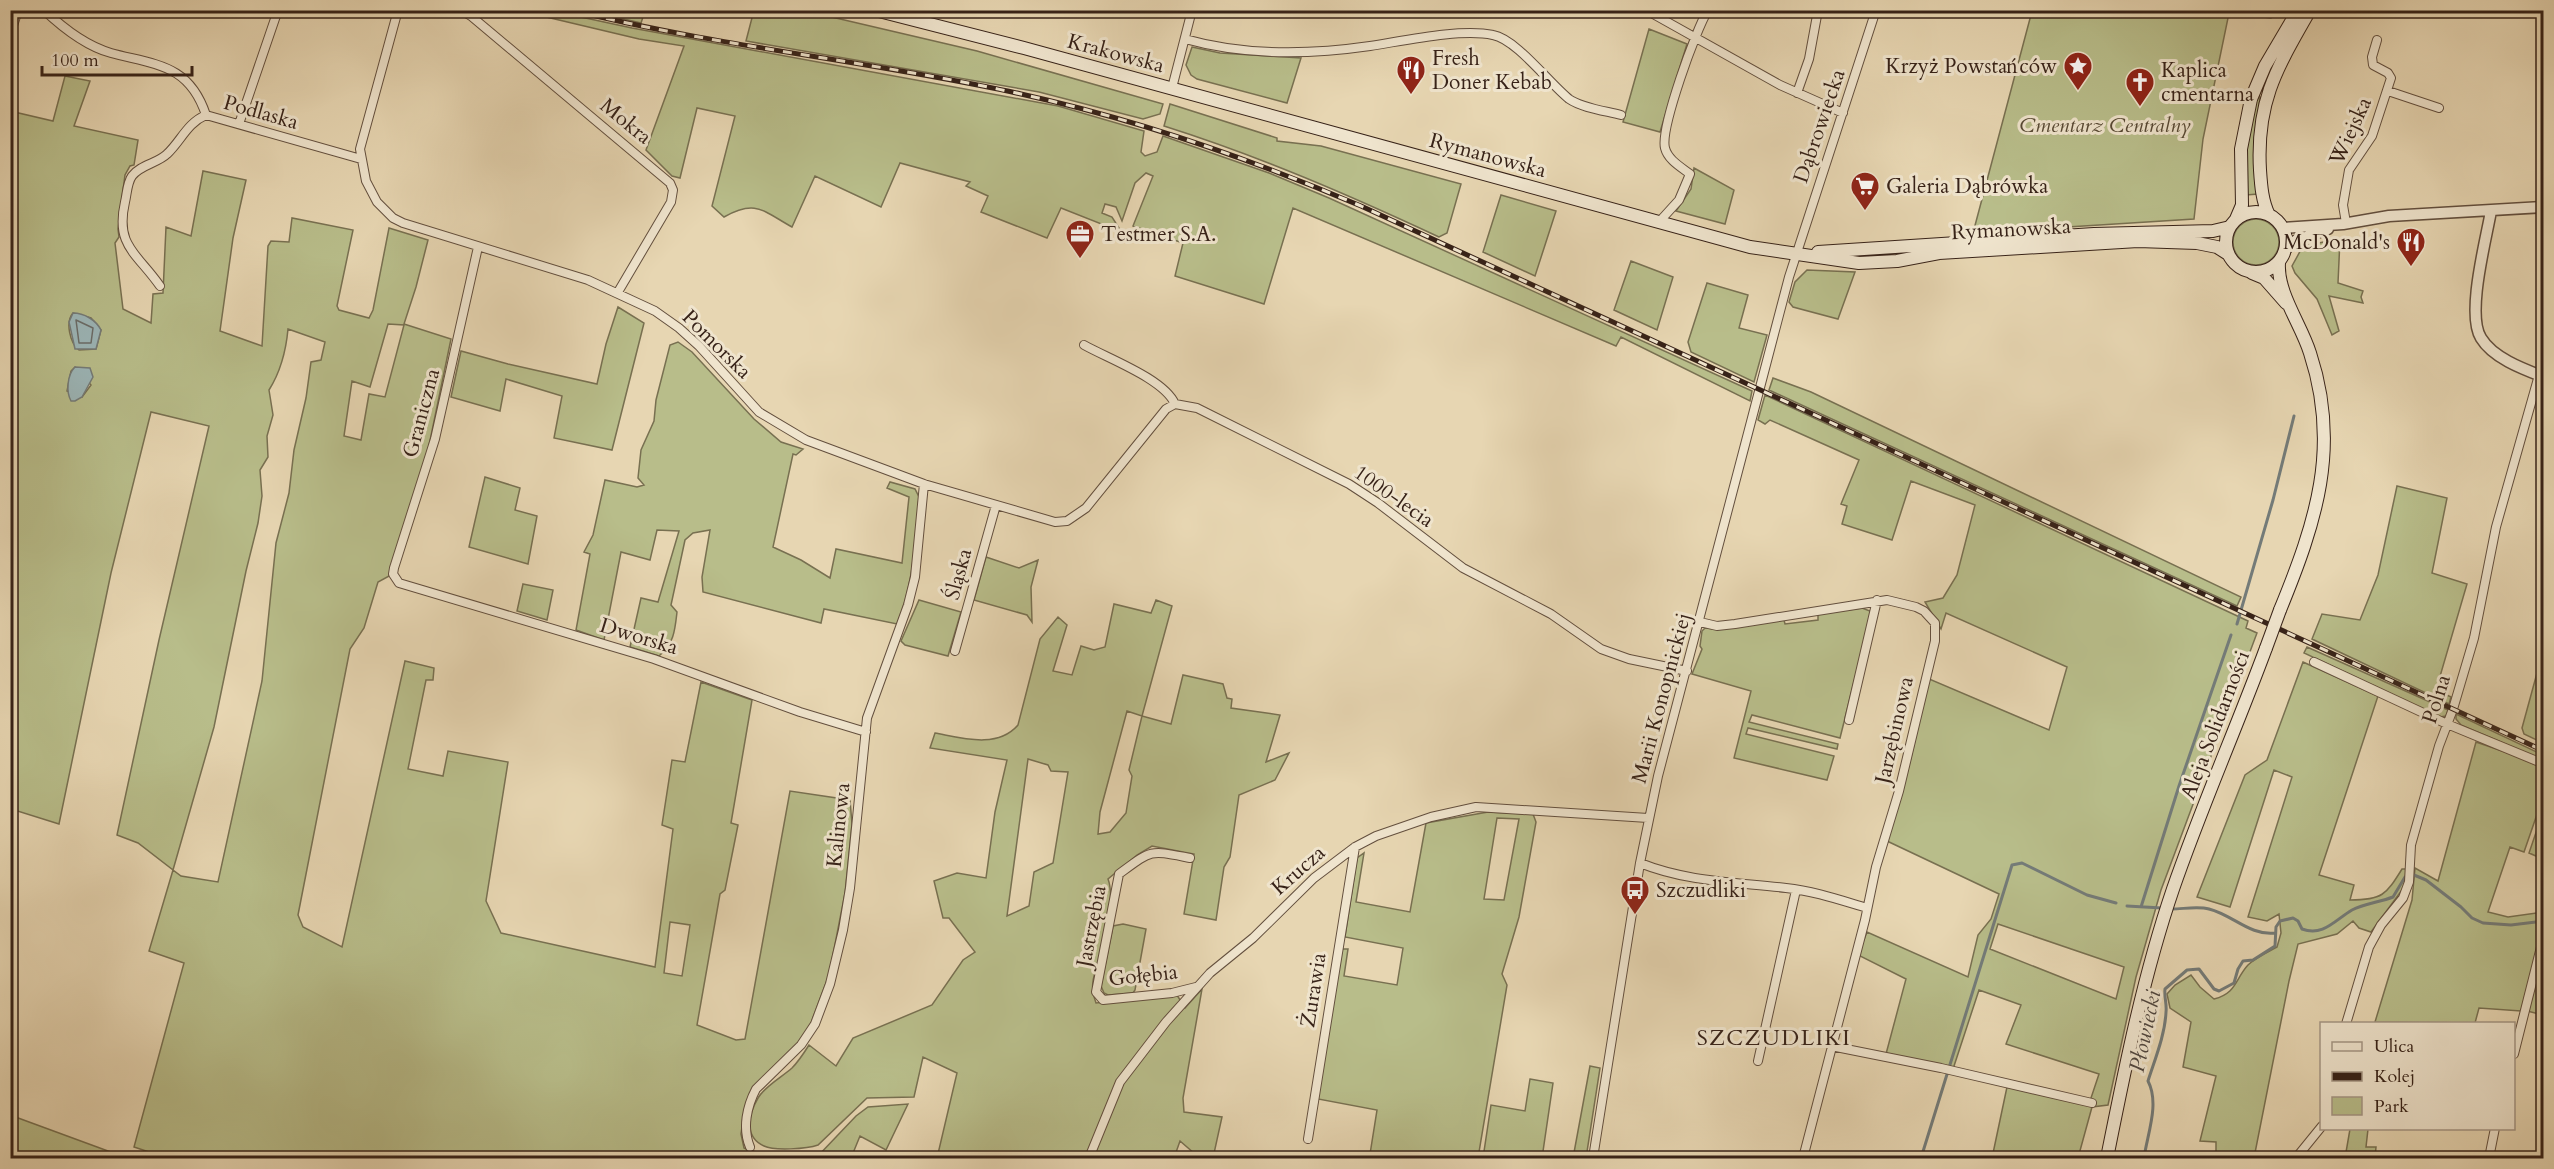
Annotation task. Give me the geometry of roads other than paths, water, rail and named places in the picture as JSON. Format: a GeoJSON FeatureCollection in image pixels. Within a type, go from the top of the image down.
{"type":"FeatureCollection","features":[{"type":"Feature","properties":{"kind":"main road"},"geometry":{"type":"LineString","coordinates":[[2298,10],[2265,66],[2251,99],[2241,149],[2242,205],[2226,244],[2228,254],[2237,266],[2251,272],[2266,271],[2279,263],[2286,249],[2287,242],[2283,228],[2269,215],[2264,204],[2260,163],[2264,106],[2275,71],[2310,10]]}},
{"type":"Feature","properties":{"kind":"main road","name":"Krakowska"},"geometry":{"type":"LineString","coordinates":[[877,11],[1172,88]]}},
{"type":"Feature","properties":{"kind":"main road","name":"Rymanowska"},"geometry":{"type":"LineString","coordinates":[[1172,88],[1750,247],[1866,263],[1897,261],[1940,253],[2160,241],[2211,245],[2228,254]]}},
{"type":"Feature","properties":{"kind":"main road"},"geometry":{"type":"LineString","coordinates":[[2233,223],[2252,212],[2269,215]]}},
{"type":"Feature","properties":{"kind":"main road","name":"Rymanowska"},"geometry":{"type":"LineString","coordinates":[[1796,254],[2094,234],[2213,231],[2233,223]]}},
{"type":"Feature","properties":{"kind":"main road","name":"Aleja Solidarności"},"geometry":{"type":"LineString","coordinates":[[2107,1158],[2138,1012],[2173,891],[2221,759],[2303,549],[2321,484],[2325,452],[2322,398],[2311,355],[2280,279],[2279,263]]}},
{"type":"Feature","properties":{"kind":"main road","name":"Aleja Solidarności"},"geometry":{"type":"LineString","coordinates":[[2251,272],[2270,284],[2291,308]]}},
{"type":"Feature","properties":{"kind":"street"},"geometry":{"type":"LineString","coordinates":[[10,35],[18,10]]}},
{"type":"Feature","properties":{"kind":"street","name":"Podlaska"},"geometry":{"type":"LineString","coordinates":[[44,10],[68,31],[109,52],[154,62],[171,69],[194,90],[201,100],[206,115],[361,159]]}},
{"type":"Feature","properties":{"kind":"street"},"geometry":{"type":"LineString","coordinates":[[239,124],[278,10]]}},
{"type":"Feature","properties":{"kind":"street","name":"Pomorska"},"geometry":{"type":"LineString","coordinates":[[398,10],[361,140],[361,159],[370,189],[377,202],[393,218],[478,247],[588,280],[655,311],[699,346],[759,412],[785,429],[828,450],[924,484],[1055,522],[1068,521],[1077,516],[1158,418],[1174,404]]}},
{"type":"Feature","properties":{"kind":"street","name":"Mokra"},"geometry":{"type":"LineString","coordinates":[[461,10],[670,183],[673,190],[671,202],[618,292]]}},
{"type":"Feature","properties":{"kind":"street"},"geometry":{"type":"LineString","coordinates":[[1172,88],[1192,10]]}},
{"type":"Feature","properties":{"kind":"street"},"geometry":{"type":"LineString","coordinates":[[1646,10],[1695,36],[1727,57],[1797,93],[1843,112]]}},
{"type":"Feature","properties":{"kind":"street"},"geometry":{"type":"LineString","coordinates":[[1659,222],[1679,200],[1690,174],[1668,156],[1664,137],[1695,36],[1708,10]]}},
{"type":"Feature","properties":{"kind":"street"},"geometry":{"type":"LineString","coordinates":[[1797,93],[1809,59],[1818,10]]}},
{"type":"Feature","properties":{"kind":"street","name":"Dąbrowiecka"},"geometry":{"type":"LineString","coordinates":[[1796,254],[1876,10]]}},
{"type":"Feature","properties":{"kind":"street"},"geometry":{"type":"LineString","coordinates":[[1185,39],[1229,50],[1280,52],[1323,51],[1420,38],[1494,34],[1508,43],[1571,100],[1621,115]]}},
{"type":"Feature","properties":{"kind":"street","name":"Wiejska"},"geometry":{"type":"LineString","coordinates":[[2344,224],[2343,205],[2349,170],[2372,136],[2391,78],[2388,73],[2373,65],[2372,57],[2377,40]]}},
{"type":"Feature","properties":{"kind":"street","name":"Wiejska"},"geometry":{"type":"LineString","coordinates":[[2388,91],[2439,108]]}},
{"type":"Feature","properties":{"kind":"street"},"geometry":{"type":"LineString","coordinates":[[160,286],[124,240],[121,230],[122,216],[129,183],[133,175],[166,155],[190,126],[206,115]]}},
{"type":"Feature","properties":{"kind":"street"},"geometry":{"type":"LineString","coordinates":[[2283,228],[2344,224],[2389,216],[2544,207]]}},
{"type":"Feature","properties":{"kind":"street"},"geometry":{"type":"LineString","coordinates":[[2492,211],[2475,308],[2477,329],[2481,338],[2495,352],[2541,376]]}},
{"type":"Feature","properties":{"kind":"street"},"geometry":{"type":"LineString","coordinates":[[2286,249],[2301,238],[2344,224]]}},
{"type":"Feature","properties":{"kind":"street","name":"Graniczna"},"geometry":{"type":"LineString","coordinates":[[399,583],[393,574],[394,568],[435,439],[478,247]]}},
{"type":"Feature","properties":{"kind":"street","name":"Marii Konopnickiej"},"geometry":{"type":"LineString","coordinates":[[1593,1158],[1648,818],[1796,254]]}},
{"type":"Feature","properties":{"kind":"street"},"geometry":{"type":"LineString","coordinates":[[1084,345],[1154,382],[1171,396],[1174,404]]}},
{"type":"Feature","properties":{"kind":"street","name":"Polna"},"geometry":{"type":"LineString","coordinates":[[2346,1022],[2369,946],[2381,925],[2403,897],[2409,882],[2413,837],[2474,638],[2496,527],[2541,376]]}},
{"type":"Feature","properties":{"kind":"street","name":"1000-lecia"},"geometry":{"type":"LineString","coordinates":[[1174,404],[1185,405],[1212,415],[1349,484],[1378,503],[1463,568],[1551,614],[1601,649],[1629,659],[1687,671]]}},
{"type":"Feature","properties":{"kind":"street","name":"Kalinowa"},"geometry":{"type":"LineString","coordinates":[[750,1147],[746,1129],[751,1098],[756,1089],[801,1045],[814,1024],[830,984],[850,888],[867,718],[910,596],[918,554],[924,484]]}},
{"type":"Feature","properties":{"kind":"street","name":"Śląska"},"geometry":{"type":"LineString","coordinates":[[955,651],[996,505]]}},
{"type":"Feature","properties":{"kind":"street","name":"Dworska"},"geometry":{"type":"LineString","coordinates":[[399,583],[654,658],[800,712],[866,732]]}},
{"type":"Feature","properties":{"kind":"street"},"geometry":{"type":"LineString","coordinates":[[1849,720],[1877,600]]}},
{"type":"Feature","properties":{"kind":"street","name":"Jarzębinowa"},"geometry":{"type":"LineString","coordinates":[[1700,622],[1717,626],[1735,624],[1877,600],[1903,603],[1924,611],[1935,623],[1937,632],[1899,791],[1878,860],[1803,1158]]}},
{"type":"Feature","properties":{"kind":"street"},"geometry":{"type":"LineString","coordinates":[[2314,662],[2447,724],[2544,764]]}},
{"type":"Feature","properties":{"kind":"street","name":"Krucza"},"geometry":{"type":"LineString","coordinates":[[1089,1158],[1120,1082],[1166,1022],[1197,987],[1261,930],[1314,878],[1355,847],[1386,832],[1431,817],[1469,808],[1493,807],[1648,818]]}},
{"type":"Feature","properties":{"kind":"street","name":"Żurawia"},"geometry":{"type":"LineString","coordinates":[[1308,1139],[1355,847]]}},
{"type":"Feature","properties":{"kind":"street","name":"Jastrzębia"},"geometry":{"type":"LineString","coordinates":[[1096,992],[1119,874],[1146,855],[1155,852],[1190,858]]}},
{"type":"Feature","properties":{"kind":"street"},"geometry":{"type":"LineString","coordinates":[[1640,863],[1675,876],[1796,890],[1839,899],[1867,908]]}},
{"type":"Feature","properties":{"kind":"street"},"geometry":{"type":"LineString","coordinates":[[1758,1061],[1796,890]]}},
{"type":"Feature","properties":{"kind":"street"},"geometry":{"type":"LineString","coordinates":[[2515,1050],[2542,943]]}},
{"type":"Feature","properties":{"kind":"street","name":"Gołębia"},"geometry":{"type":"LineString","coordinates":[[1096,992],[1103,1000],[1172,993],[1197,987]]}},
{"type":"Feature","properties":{"kind":"street"},"geometry":{"type":"LineString","coordinates":[[1831,1046],[1941,1068],[2092,1103]]}},
{"type":"Feature","properties":{"kind":"street"},"geometry":{"type":"LineString","coordinates":[[2296,1158],[2320,1128]]}},
{"type":"Feature","properties":{"kind":"street"},"geometry":{"type":"LineString","coordinates":[[2489,1158],[2495,1130]]}},
{"type":"Feature","properties":{"kind":"water"},"geometry":{"type":"Polygon","coordinates":[[[73,313],[89,318],[99,326],[101,330],[96,349],[75,349],[69,322],[73,313]]]}},
{"type":"Feature","properties":{"kind":"water"},"geometry":{"type":"Polygon","coordinates":[[[75,367],[90,368],[93,377],[82,397],[71,401],[68,384],[70,374],[75,367]]]}},
{"type":"Feature","properties":{"kind":"waterway"},"geometry":{"type":"LineString","coordinates":[[2237,624],[2273,500],[2294,416]]}},
{"type":"Feature","properties":{"kind":"waterway"},"geometry":{"type":"LineString","coordinates":[[2141,907],[2179,786],[2231,635]]}},
{"type":"Feature","properties":{"kind":"waterway"},"geometry":{"type":"LineString","coordinates":[[1921,1158],[2012,865],[2022,863],[2087,895],[2116,903]]}},
{"type":"Feature","properties":{"kind":"waterway","name":"Płowiecki"},"geometry":{"type":"LineString","coordinates":[[2144,1158],[2153,1109],[2148,1081],[2164,1029],[2165,989],[2187,970],[2199,969],[2214,989],[2219,991],[2234,983],[2243,961],[2253,960],[2275,946],[2276,927],[2280,921],[2293,918],[2298,921],[2302,929],[2309,931],[2323,929],[2352,910],[2393,897],[2405,877],[2414,875],[2426,880],[2472,918],[2483,923],[2511,925],[2544,921]]}},
{"type":"Feature","properties":{"kind":"waterway"},"geometry":{"type":"LineString","coordinates":[[2127,906],[2162,908]]}},
{"type":"Feature","properties":{"kind":"waterway"},"geometry":{"type":"LineString","coordinates":[[2172,909],[2209,909],[2249,928],[2275,933]]}},
{"type":"Feature","properties":{"kind":"railway"},"geometry":{"type":"LineString","coordinates":[[571,10],[683,34],[965,82],[1065,104],[1151,128],[1278,172],[1361,206],[2544,751]]}},
{"type":"Feature","properties":{"kind":"place","name":"Krzyż Powstańców"},"geometry":{"type":"Point","coordinates":[2078,92]}},
{"type":"Feature","properties":{"kind":"place","name":"Fresh Doner Kebab"},"geometry":{"type":"Point","coordinates":[1411,96]}},
{"type":"Feature","properties":{"kind":"place","name":"Kaplica cmentarna"},"geometry":{"type":"Point","coordinates":[2140,108]}},
{"type":"Feature","properties":{"kind":"place","name":"Galeria Dąbrówka"},"geometry":{"type":"Point","coordinates":[1865,212]}},
{"type":"Feature","properties":{"kind":"place","name":"Testmer S.A."},"geometry":{"type":"Point","coordinates":[1080,260]}},
{"type":"Feature","properties":{"kind":"place","name":"McDonald's"},"geometry":{"type":"Point","coordinates":[2411,268]}},
{"type":"Feature","properties":{"kind":"place","name":"Szczudliki"},"geometry":{"type":"Point","coordinates":[1635,916]}},
{"type":"Feature","properties":{"kind":"district","name":"SZCZUDLIKI"},"geometry":{"type":"Point","coordinates":[1774,1037]}},
{"type":"Feature","properties":{"kind":"park label","name":"Cmentarz Centralny"},"geometry":{"type":"Point","coordinates":[2105,125]}}]}
